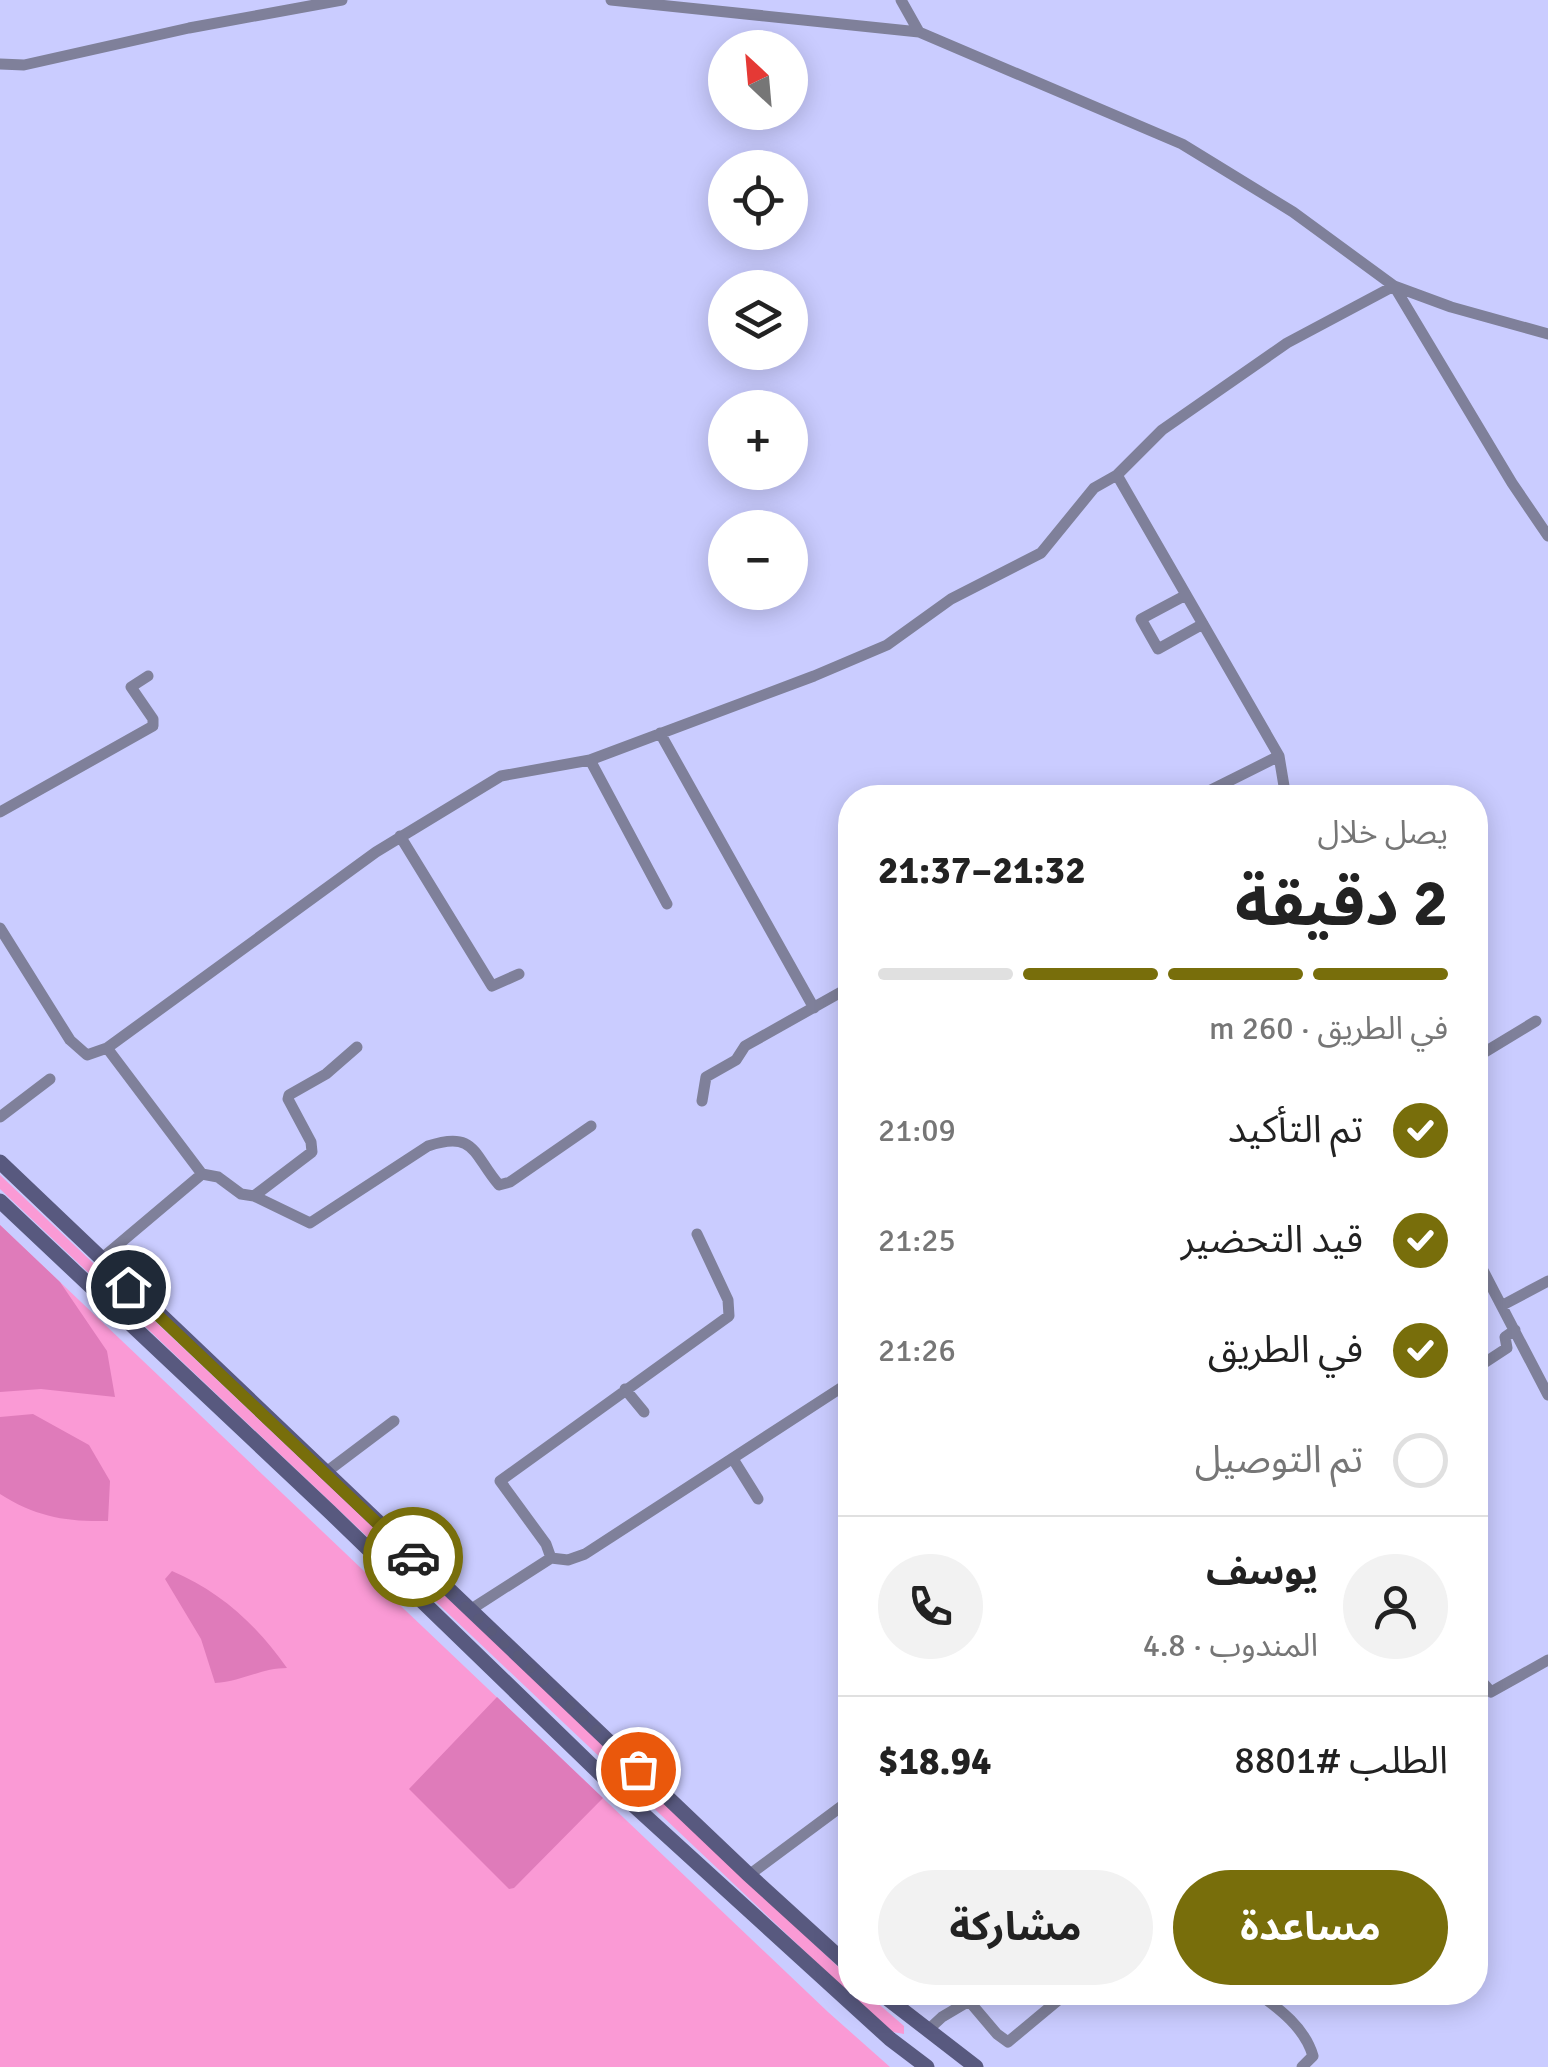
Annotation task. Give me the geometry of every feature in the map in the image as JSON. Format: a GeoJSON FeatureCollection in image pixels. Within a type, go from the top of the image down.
{"type":"FeatureCollection","features":[{"type":"Feature","properties":{"kind":"main road"},"geometry":{"type":"LineString","coordinates":[[0,1162],[838,1956]]}},
{"type":"Feature","properties":{"kind":"main road"},"geometry":{"type":"LineString","coordinates":[[0,1201],[619,1792],[838,1992]]}},
{"type":"Feature","properties":{"kind":"main road"},"geometry":{"type":"LineString","coordinates":[[852,2005],[927,2067]]}},
{"type":"Feature","properties":{"kind":"main road"},"geometry":{"type":"LineString","coordinates":[[896,2005],[976,2067]]}},
{"type":"Feature","properties":{"kind":"street"},"geometry":{"type":"LineString","coordinates":[[0,64],[24,66],[189,28],[342,0]]}},
{"type":"Feature","properties":{"kind":"street"},"geometry":{"type":"LineString","coordinates":[[611,0],[919,32],[1182,144],[1294,212],[1394,286],[1548,334]]}},
{"type":"Feature","properties":{"kind":"street"},"geometry":{"type":"LineString","coordinates":[[901,0],[919,32]]}},
{"type":"Feature","properties":{"kind":"street"},"geometry":{"type":"LineString","coordinates":[[0,928],[70,1040],[87,1056],[107,1048],[400,836],[500,776],[590,760],[887,645],[951,599],[1041,553],[1094,488],[1117,475],[1162,430],[1287,344],[1394,286]]}},
{"type":"Feature","properties":{"kind":"street"},"geometry":{"type":"LineString","coordinates":[[1394,286],[1548,536]]}},
{"type":"Feature","properties":{"kind":"street"},"geometry":{"type":"LineString","coordinates":[[1117,475],[1278,756],[1284,785]]}},
{"type":"Feature","properties":{"kind":"street"},"geometry":{"type":"LineString","coordinates":[[1186,595],[1141,619],[1158,649],[1202,624]]}},
{"type":"Feature","properties":{"kind":"street"},"geometry":{"type":"LineString","coordinates":[[0,812],[153,726],[153,719],[131,687],[148,676]]}},
{"type":"Feature","properties":{"kind":"street"},"geometry":{"type":"LineString","coordinates":[[660,733],[814,1008]]}},
{"type":"Feature","properties":{"kind":"street"},"geometry":{"type":"LineString","coordinates":[[1221,785],[1278,756]]}},
{"type":"Feature","properties":{"kind":"street"},"geometry":{"type":"LineString","coordinates":[[590,760],[668,904]]}},
{"type":"Feature","properties":{"kind":"street"},"geometry":{"type":"LineString","coordinates":[[400,836],[492,986],[518,974]]}},
{"type":"Feature","properties":{"kind":"street"},"geometry":{"type":"LineString","coordinates":[[702,1101],[706,1078],[736,1060],[745,1046],[838,994]]}},
{"type":"Feature","properties":{"kind":"street"},"geometry":{"type":"LineString","coordinates":[[1488,1050],[1536,1021]]}},
{"type":"Feature","properties":{"kind":"street"},"geometry":{"type":"LineString","coordinates":[[254,1196],[312,1152],[289,1095],[326,1074],[358,1046]]}},
{"type":"Feature","properties":{"kind":"street"},"geometry":{"type":"LineString","coordinates":[[107,1048],[202,1174],[310,1223],[428,1146],[450,1138],[465,1141],[478,1153],[499,1185],[510,1182],[590,1126]]}},
{"type":"Feature","properties":{"kind":"street"},"geometry":{"type":"LineString","coordinates":[[0,1117],[50,1079]]}},
{"type":"Feature","properties":{"kind":"street"},"geometry":{"type":"LineString","coordinates":[[100,1260],[202,1174]]}},
{"type":"Feature","properties":{"kind":"street"},"geometry":{"type":"LineString","coordinates":[[552,1558],[500,1481],[730,1316],[728,1300],[697,1234]]}},
{"type":"Feature","properties":{"kind":"street"},"geometry":{"type":"LineString","coordinates":[[1488,1279],[1548,1393]]}},
{"type":"Feature","properties":{"kind":"street"},"geometry":{"type":"LineString","coordinates":[[1503,1306],[1548,1281]]}},
{"type":"Feature","properties":{"kind":"street"},"geometry":{"type":"LineString","coordinates":[[1488,1360],[1507,1348],[1505,1337],[1515,1330]]}},
{"type":"Feature","properties":{"kind":"street"},"geometry":{"type":"LineString","coordinates":[[625,1390],[644,1412]]}},
{"type":"Feature","properties":{"kind":"street"},"geometry":{"type":"LineString","coordinates":[[470,1610],[552,1558],[568,1560],[585,1554],[838,1390]]}},
{"type":"Feature","properties":{"kind":"street"},"geometry":{"type":"LineString","coordinates":[[325,1473],[394,1422]]}},
{"type":"Feature","properties":{"kind":"street"},"geometry":{"type":"LineString","coordinates":[[733,1458],[758,1499]]}},
{"type":"Feature","properties":{"kind":"street"},"geometry":{"type":"LineString","coordinates":[[1488,1689],[1491,1692],[1548,1660]]}},
{"type":"Feature","properties":{"kind":"street"},"geometry":{"type":"LineString","coordinates":[[749,1875],[838,1808]]}},
{"type":"Feature","properties":{"kind":"street"},"geometry":{"type":"LineString","coordinates":[[928,2030],[964,2005]]}},
{"type":"Feature","properties":{"kind":"street"},"geometry":{"type":"LineString","coordinates":[[972,2005],[1008,2042],[1052,2005]]}},
{"type":"Feature","properties":{"kind":"street"},"geometry":{"type":"LineString","coordinates":[[1272,2005],[1308,2042],[1313,2056],[1302,2067]]}},
{"type":"Feature","properties":{"kind":"shaded area"},"geometry":{"type":"Polygon","coordinates":[[[0,1175],[838,1967],[838,1982],[831,1976],[0,1189],[0,1175]]]}},
{"type":"Feature","properties":{"kind":"shaded area"},"geometry":{"type":"Polygon","coordinates":[[[0,1225],[828,2012],[890,2067],[0,2067],[0,1225]]]}},
{"type":"Feature","properties":{"kind":"shaded area"},"geometry":{"type":"Polygon","coordinates":[[[0,1225],[60,1282],[107,1351],[115,1397],[41,1389],[0,1392],[0,1225]]]}},
{"type":"Feature","properties":{"kind":"shaded area"},"geometry":{"type":"Polygon","coordinates":[[[33,1414],[89,1445],[110,1481],[108,1521],[52,1516],[0,1494],[0,1417],[33,1414]]]}},
{"type":"Feature","properties":{"kind":"shaded area"},"geometry":{"type":"Polygon","coordinates":[[[172,1571],[237,1611],[287,1668],[215,1683],[201,1639],[165,1579],[172,1571]]]}},
{"type":"Feature","properties":{"kind":"shaded area"},"geometry":{"type":"Polygon","coordinates":[[[497,1697],[603,1798],[509,1889],[409,1789],[497,1697]]]}},
{"type":"Feature","properties":{"kind":"shaded area"},"geometry":{"type":"Polygon","coordinates":[[[863,2005],[880,2005],[904,2026],[904,2034],[893,2032],[863,2005]]]}},
{"type":"Feature","properties":{"kind":"way so far"},"geometry":{"type":"LineString","coordinates":[[413,1557],[638,1769]]}},
{"type":"Feature","properties":{"kind":"route"},"geometry":{"type":"LineString","coordinates":[[128,1287],[413,1557]]}}]}
